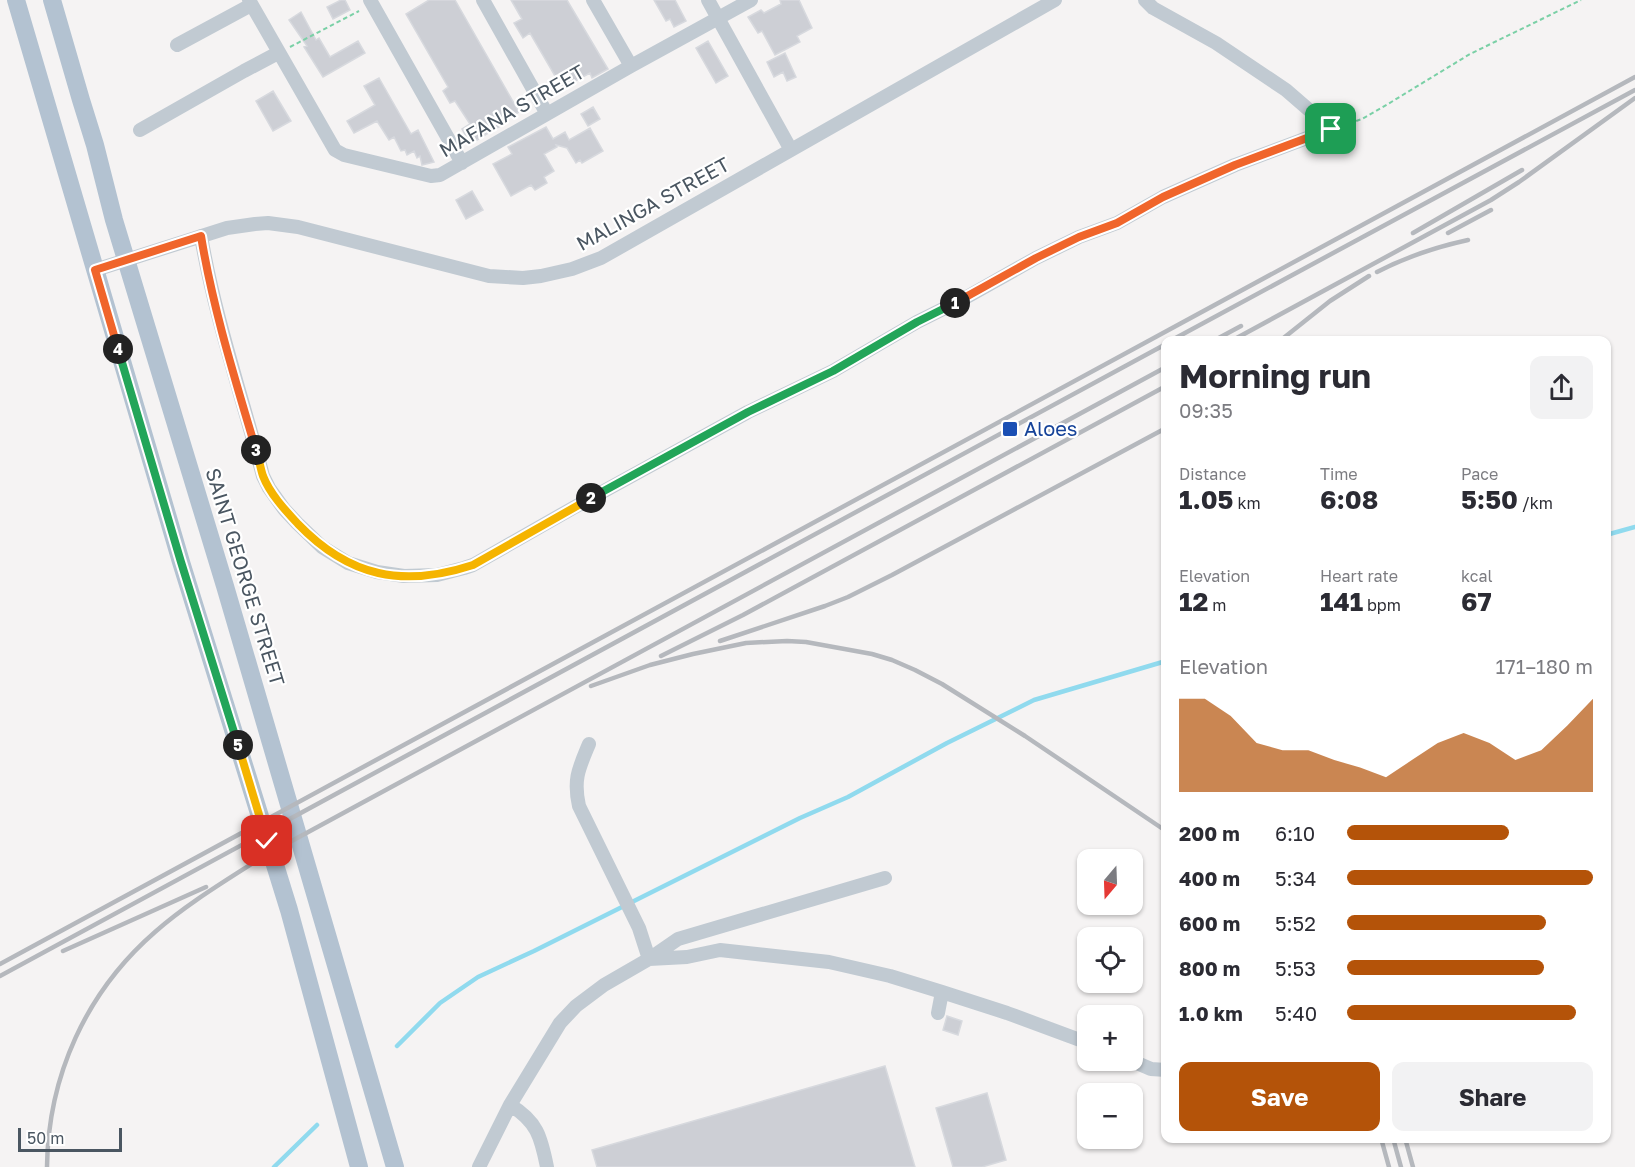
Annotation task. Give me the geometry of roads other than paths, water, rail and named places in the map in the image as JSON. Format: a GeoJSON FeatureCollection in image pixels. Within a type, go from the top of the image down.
{"type":"FeatureCollection","features":[{"type":"Feature","properties":{"kind":"main road"},"geometry":{"type":"LineString","coordinates":[[16,0],[181,562],[289,910],[359,1167]]}},
{"type":"Feature","properties":{"kind":"main road","name":"SAINT GEORGE STREET"},"geometry":{"type":"LineString","coordinates":[[52,0],[95,145],[114,220],[225,585],[395,1167]]}},
{"type":"Feature","properties":{"kind":"street"},"geometry":{"type":"LineString","coordinates":[[483,0],[548,114]]}},
{"type":"Feature","properties":{"kind":"street"},"geometry":{"type":"LineString","coordinates":[[593,0],[631,66]]}},
{"type":"Feature","properties":{"kind":"street"},"geometry":{"type":"LineString","coordinates":[[708,0],[791,150]]}},
{"type":"Feature","properties":{"kind":"street","name":"MAFANA STREET"},"geometry":{"type":"LineString","coordinates":[[177,45],[250,2],[335,150],[344,155],[431,176],[440,175],[462,163],[752,0]]}},
{"type":"Feature","properties":{"kind":"street","name":"MALINGA STREET"},"geometry":{"type":"LineString","coordinates":[[95,270],[241,225],[268,223],[318,232],[475,273],[507,277],[541,276],[572,269],[601,258],[1055,0]]}},
{"type":"Feature","properties":{"kind":"street"},"geometry":{"type":"LineString","coordinates":[[201,236],[228,356],[264,476],[284,509],[313,539],[337,557],[360,568],[393,576],[427,576],[454,571],[473,565],[748,412],[833,371],[1036,258],[1079,237],[1117,223],[1163,197],[1235,165],[1331,129],[1278,85],[1216,43],[1153,8],[1145,0]]}},
{"type":"Feature","properties":{"kind":"street"},"geometry":{"type":"LineString","coordinates":[[371,2],[462,163]]}},
{"type":"Feature","properties":{"kind":"street"},"geometry":{"type":"LineString","coordinates":[[141,130],[279,53]]}},
{"type":"Feature","properties":{"kind":"street"},"geometry":{"type":"LineString","coordinates":[[589,744],[577,776],[576,790],[579,806],[639,928],[649,959]]}},
{"type":"Feature","properties":{"kind":"street"},"geometry":{"type":"LineString","coordinates":[[479,1167],[510,1105],[560,1023],[576,1006],[604,985],[678,939],[885,878]]}},
{"type":"Feature","properties":{"kind":"street"},"geometry":{"type":"LineString","coordinates":[[649,959],[687,957],[720,950],[818,961],[890,976],[1006,1013],[1077,1039]]}},
{"type":"Feature","properties":{"kind":"street"},"geometry":{"type":"LineString","coordinates":[[938,1013],[942,992]]}},
{"type":"Feature","properties":{"kind":"street"},"geometry":{"type":"LineString","coordinates":[[1143,1066],[1161,1070]]}},
{"type":"Feature","properties":{"kind":"street"},"geometry":{"type":"LineString","coordinates":[[510,1105],[536,1128],[541,1139],[547,1167]]}},
{"type":"Feature","properties":{"kind":"waterway"},"geometry":{"type":"LineString","coordinates":[[1611,534],[1635,527]]}},
{"type":"Feature","properties":{"kind":"waterway"},"geometry":{"type":"LineString","coordinates":[[397,1046],[440,1003],[478,977],[800,818],[848,797],[947,743],[1034,700],[1161,662]]}},
{"type":"Feature","properties":{"kind":"waterway"},"geometry":{"type":"LineString","coordinates":[[274,1167],[317,1125]]}},
{"type":"Feature","properties":{"kind":"railway"},"geometry":{"type":"LineString","coordinates":[[0,964],[1635,77]]}},
{"type":"Feature","properties":{"kind":"railway"},"geometry":{"type":"LineString","coordinates":[[1179,336],[1635,90]]}},
{"type":"Feature","properties":{"kind":"railway"},"geometry":{"type":"LineString","coordinates":[[1240,336],[1491,200],[1635,98]]}},
{"type":"Feature","properties":{"kind":"railway"},"geometry":{"type":"LineString","coordinates":[[1413,233],[1522,170]]}},
{"type":"Feature","properties":{"kind":"railway"},"geometry":{"type":"LineString","coordinates":[[1448,233],[1491,210]]}},
{"type":"Feature","properties":{"kind":"railway"},"geometry":{"type":"LineString","coordinates":[[1377,272],[1421,253],[1468,240]]}},
{"type":"Feature","properties":{"kind":"railway"},"geometry":{"type":"LineString","coordinates":[[1286,336],[1330,301],[1369,276]]}},
{"type":"Feature","properties":{"kind":"railway"},"geometry":{"type":"LineString","coordinates":[[1222,336],[1241,326]]}},
{"type":"Feature","properties":{"kind":"railway"},"geometry":{"type":"LineString","coordinates":[[0,976],[1161,347]]}},
{"type":"Feature","properties":{"kind":"railway"},"geometry":{"type":"LineString","coordinates":[[47,1167],[49,1133],[63,1068],[91,1009],[109,981],[131,956],[155,932],[194,902],[264,856],[1161,370]]}},
{"type":"Feature","properties":{"kind":"railway"},"geometry":{"type":"LineString","coordinates":[[661,656],[743,615],[1161,389]]}},
{"type":"Feature","properties":{"kind":"railway"},"geometry":{"type":"LineString","coordinates":[[720,641],[848,597],[1161,431]]}},
{"type":"Feature","properties":{"kind":"railway"},"geometry":{"type":"LineString","coordinates":[[591,686],[650,665],[746,643],[806,642],[872,654],[892,660],[942,684],[1025,736],[1161,828]]}},
{"type":"Feature","properties":{"kind":"railway"},"geometry":{"type":"LineString","coordinates":[[63,951],[206,887]]}},
{"type":"Feature","properties":{"kind":"railway"},"geometry":{"type":"LineString","coordinates":[[1382,1143],[1389,1167]]}},
{"type":"Feature","properties":{"kind":"railway"},"geometry":{"type":"LineString","coordinates":[[1394,1143],[1401,1167]]}},
{"type":"Feature","properties":{"kind":"railway"},"geometry":{"type":"LineString","coordinates":[[1406,1143],[1413,1167]]}},
{"type":"Feature","properties":{"kind":"place","name":"Aloes"},"geometry":{"type":"Point","coordinates":[1010,429]}}]}
